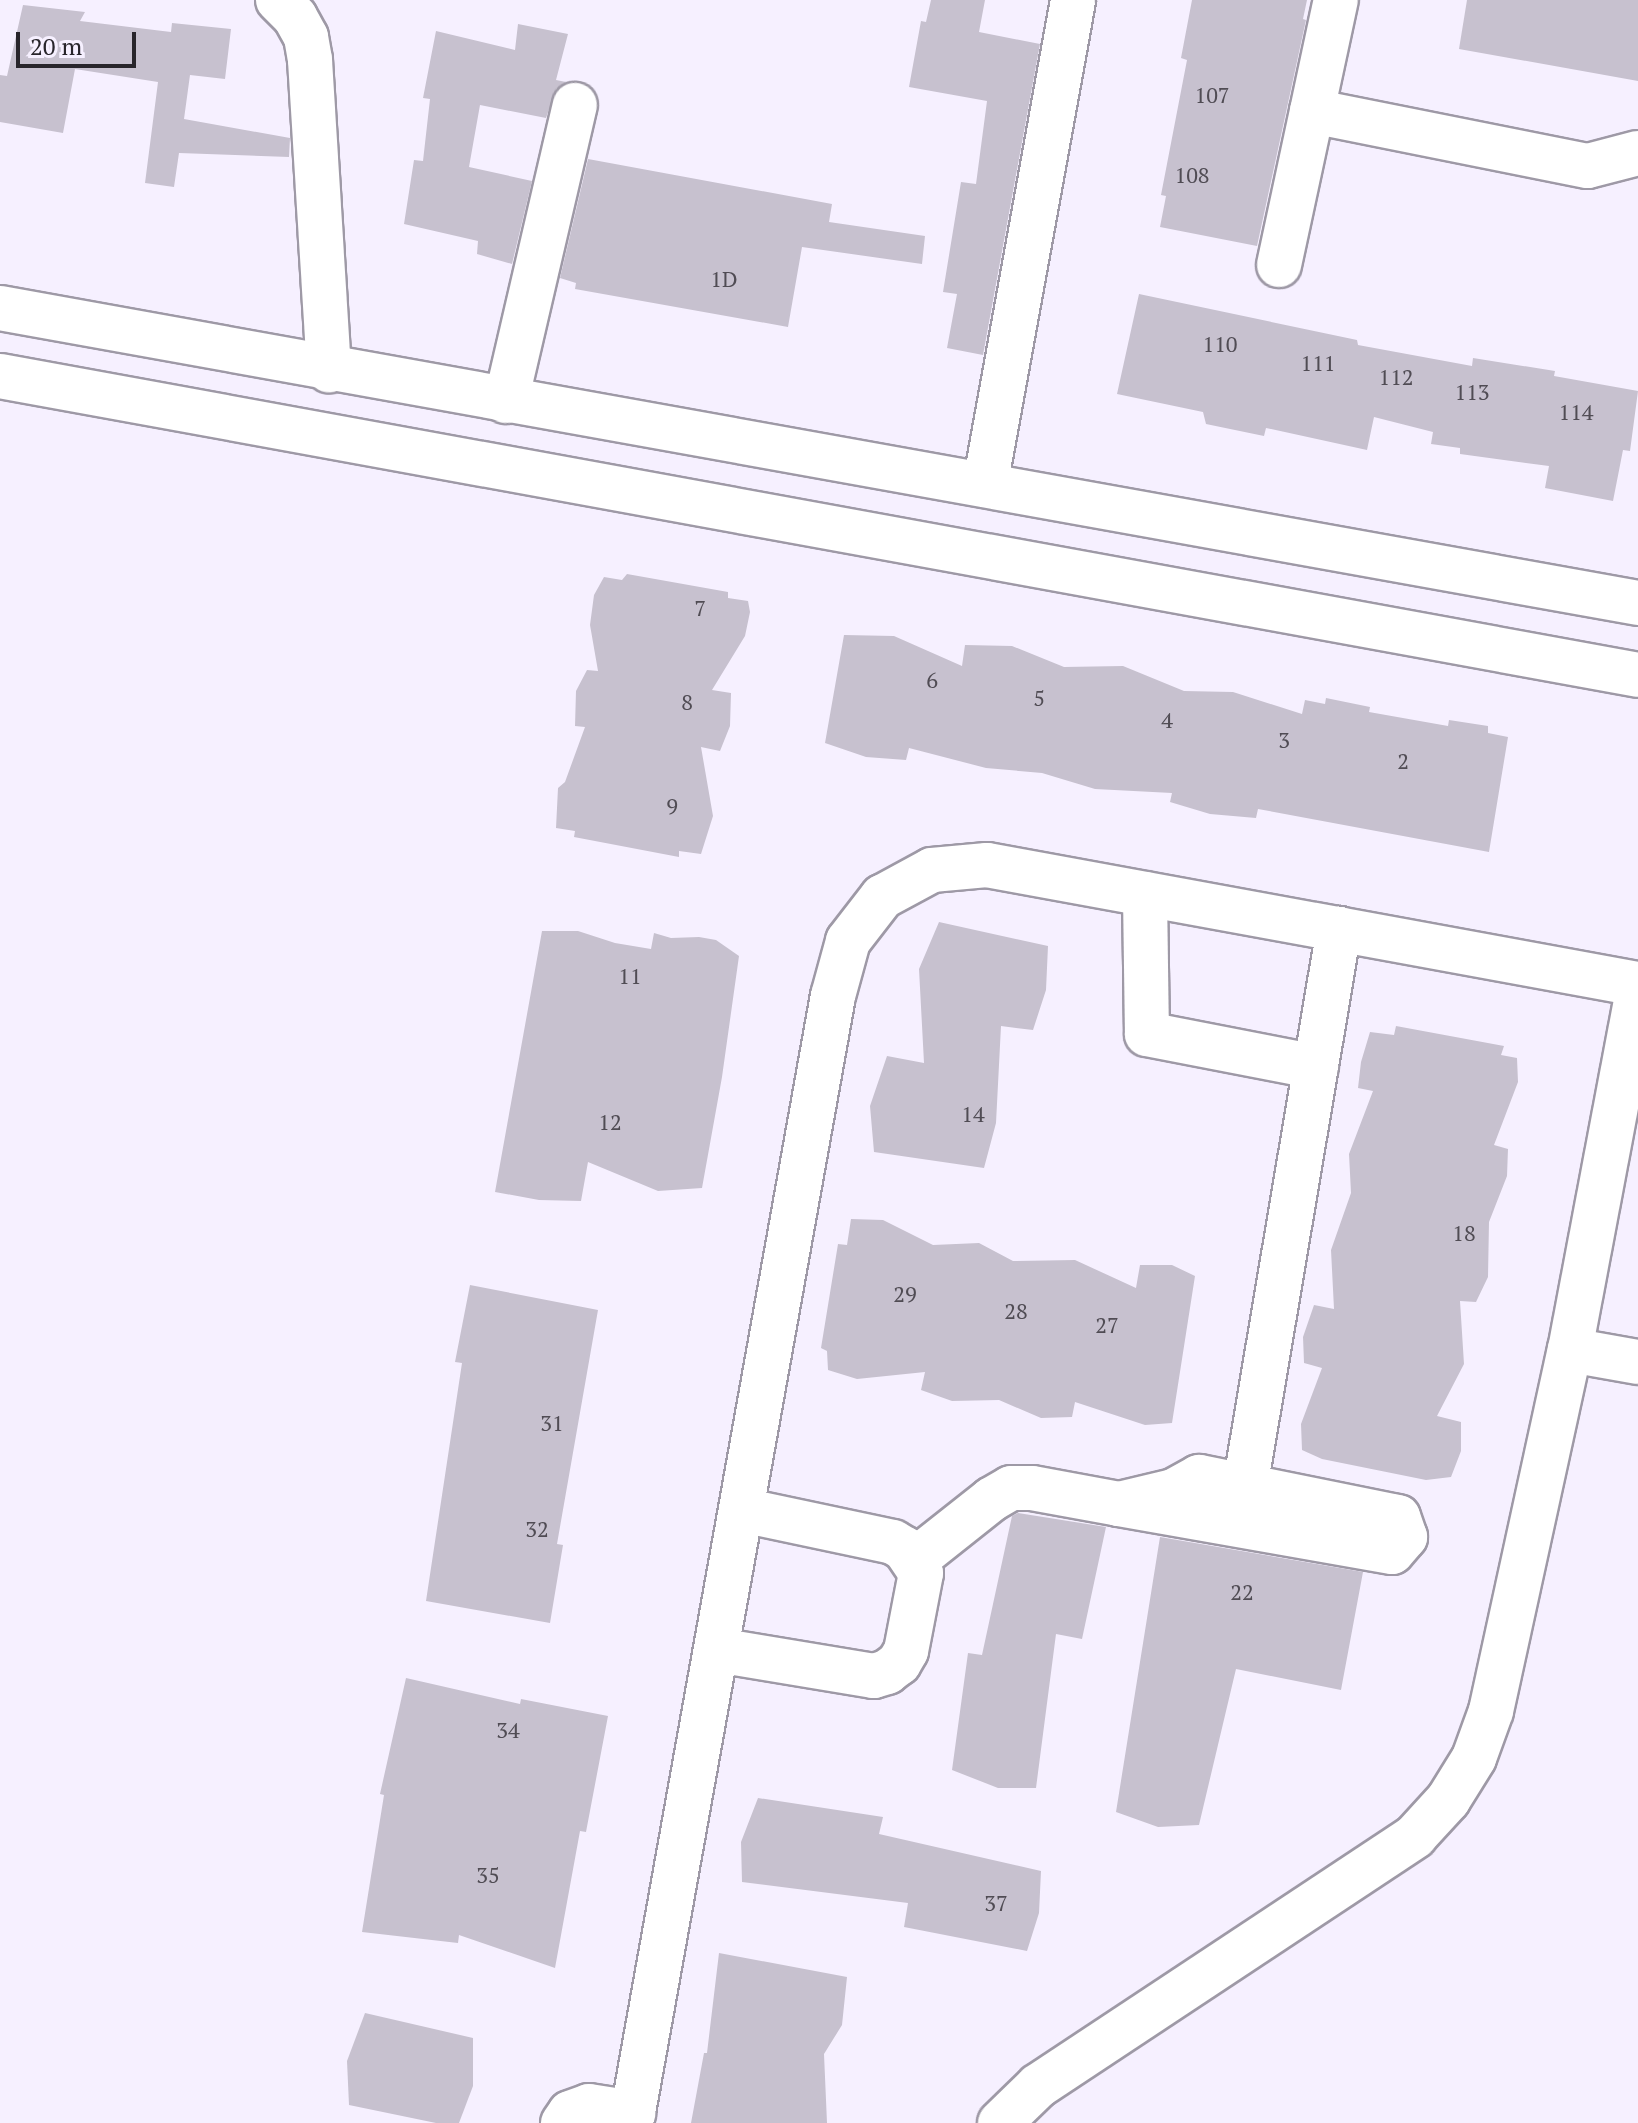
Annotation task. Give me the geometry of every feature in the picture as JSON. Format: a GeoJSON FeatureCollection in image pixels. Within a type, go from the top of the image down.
{"type":"FeatureCollection","features":[{"type":"Feature","properties":{"kind":"street"},"geometry":{"type":"LineString","coordinates":[[278,0],[300,27],[310,60],[329,370]]}},
{"type":"Feature","properties":{"kind":"street"},"geometry":{"type":"LineString","coordinates":[[985,485],[1073,0]]}},
{"type":"Feature","properties":{"kind":"street"},"geometry":{"type":"LineString","coordinates":[[1279,265],[1336,0]]}},
{"type":"Feature","properties":{"kind":"street"},"geometry":{"type":"LineString","coordinates":[[506,401],[575,105]]}},
{"type":"Feature","properties":{"kind":"street"},"geometry":{"type":"LineString","coordinates":[[1312,111],[1588,166],[1638,153]]}},
{"type":"Feature","properties":{"kind":"street"},"geometry":{"type":"LineString","coordinates":[[0,308],[329,370],[1638,603]]}},
{"type":"Feature","properties":{"kind":"street"},"geometry":{"type":"LineString","coordinates":[[0,376],[1638,675]]}},
{"type":"Feature","properties":{"kind":"street"},"geometry":{"type":"LineString","coordinates":[[563,2123],[570,2113],[589,2106],[632,2118],[833,996],[848,941],[882,897],[932,870],[987,865],[1638,987],[1570,1350],[1491,1711],[1474,1758],[1448,1800],[1415,1836],[1038,2086],[1000,2123]]}},
{"type":"Feature","properties":{"kind":"street"},"geometry":{"type":"LineString","coordinates":[[1145,894],[1147,1034],[1316,1067]]}},
{"type":"Feature","properties":{"kind":"street"},"geometry":{"type":"LineString","coordinates":[[915,1560],[1011,1488],[1032,1488],[1119,1504],[1269,1504],[1316,1067],[1339,929]]}},
{"type":"Feature","properties":{"kind":"street"},"geometry":{"type":"LineString","coordinates":[[1570,1350],[1638,1362]]}},
{"type":"Feature","properties":{"kind":"street"},"geometry":{"type":"LineString","coordinates":[[717,1650],[874,1676],[887,1672],[899,1663],[906,1651],[921,1573],[915,1560],[893,1542],[742,1510]]}},
{"type":"Feature","properties":{"kind":"building"},"geometry":{"type":"Polygon","coordinates":[[[931,0],[985,0],[979,32],[1040,44],[983,355],[947,348],[957,294],[943,292],[961,182],[976,184],[987,101],[909,87],[921,21],[926,22],[931,0]]]}},
{"type":"Feature","properties":{"kind":"building"},"geometry":{"type":"Polygon","coordinates":[[[1192,0],[1307,0],[1303,19],[1306,20],[1257,246],[1160,227],[1166,196],[1161,195],[1187,60],[1181,58],[1192,0]]]}},
{"type":"Feature","properties":{"kind":"building"},"geometry":{"type":"Polygon","coordinates":[[[1467,0],[1638,0],[1638,81],[1459,49],[1467,0]]]}},
{"type":"Feature","properties":{"kind":"building"},"geometry":{"type":"Polygon","coordinates":[[[23,5],[85,12],[80,21],[171,32],[172,23],[231,29],[225,79],[190,75],[184,119],[290,138],[289,157],[179,153],[174,187],[145,183],[158,82],[75,69],[63,133],[0,122],[0,75],[7,76],[23,5]]]}},
{"type":"Feature","properties":{"kind":"building"},"geometry":{"type":"Polygon","coordinates":[[[518,24],[568,34],[556,80],[566,82],[556,89],[546,118],[480,105],[469,167],[532,181],[512,264],[477,254],[478,241],[404,224],[414,160],[423,161],[430,99],[423,98],[436,31],[515,50],[518,24]]]}},
{"type":"Feature","properties":{"kind":"building"},"geometry":{"type":"Polygon","coordinates":[[[588,159],[832,204],[829,222],[925,236],[922,264],[802,247],[788,327],[575,289],[576,283],[560,278],[588,159]]]}},
{"type":"Feature","properties":{"kind":"building"},"geometry":{"type":"Polygon","coordinates":[[[1139,294],[1357,340],[1358,345],[1472,366],[1473,358],[1555,371],[1554,376],[1638,391],[1630,451],[1623,450],[1613,501],[1545,488],[1549,466],[1460,454],[1460,448],[1431,444],[1433,432],[1374,417],[1367,450],[1266,428],[1264,436],[1206,424],[1203,412],[1117,394],[1139,294]]]}},
{"type":"Feature","properties":{"kind":"building"},"geometry":{"type":"Polygon","coordinates":[[[627,574],[728,592],[728,598],[748,601],[750,612],[745,636],[712,690],[731,693],[730,726],[720,751],[701,747],[713,816],[701,854],[679,851],[679,857],[574,837],[575,831],[556,828],[558,788],[565,782],[585,727],[575,726],[576,691],[587,670],[598,671],[590,625],[594,595],[604,577],[622,580],[627,574]]]}},
{"type":"Feature","properties":{"kind":"building"},"geometry":{"type":"Polygon","coordinates":[[[844,635],[894,636],[962,666],[965,645],[1012,646],[1064,667],[1123,666],[1184,691],[1233,692],[1302,714],[1305,700],[1325,704],[1326,698],[1370,707],[1369,712],[1448,726],[1449,720],[1488,726],[1488,733],[1508,737],[1489,852],[1258,809],[1256,818],[1210,814],[1170,802],[1172,793],[1095,789],[1042,773],[986,768],[909,748],[906,760],[866,757],[825,743],[844,635]]]}},
{"type":"Feature","properties":{"kind":"building"},"geometry":{"type":"Polygon","coordinates":[[[939,922],[1048,946],[1046,990],[1033,1030],[1001,1026],[996,1123],[984,1168],[874,1152],[870,1106],[887,1056],[924,1063],[919,969],[939,922]]]}},
{"type":"Feature","properties":{"kind":"building"},"geometry":{"type":"Polygon","coordinates":[[[542,931],[578,931],[615,943],[651,949],[654,933],[671,938],[699,937],[716,940],[739,956],[702,1188],[658,1191],[588,1162],[581,1201],[539,1200],[495,1192],[542,931]]]}},
{"type":"Feature","properties":{"kind":"building"},"geometry":{"type":"Polygon","coordinates":[[[1396,1026],[1504,1046],[1501,1055],[1517,1058],[1518,1082],[1494,1145],[1508,1149],[1507,1176],[1489,1222],[1488,1277],[1476,1302],[1460,1301],[1464,1364],[1437,1416],[1461,1422],[1461,1451],[1451,1477],[1426,1480],[1322,1459],[1302,1450],[1301,1424],[1322,1368],[1304,1363],[1303,1337],[1314,1305],[1334,1309],[1331,1250],[1351,1193],[1349,1154],[1373,1091],[1358,1088],[1361,1062],[1370,1032],[1394,1035],[1396,1026]]]}},
{"type":"Feature","properties":{"kind":"building"},"geometry":{"type":"Polygon","coordinates":[[[851,1219],[883,1220],[933,1245],[979,1243],[1013,1261],[1075,1260],[1136,1288],[1140,1265],[1172,1265],[1195,1276],[1172,1423],[1145,1425],[1075,1402],[1072,1417],[1041,1418],[999,1400],[952,1401],[921,1390],[925,1372],[857,1379],[828,1370],[827,1351],[821,1348],[838,1244],[847,1245],[851,1219]]]}},
{"type":"Feature","properties":{"kind":"building"},"geometry":{"type":"Polygon","coordinates":[[[470,1285],[598,1310],[557,1544],[563,1545],[550,1623],[426,1601],[462,1363],[455,1362],[470,1285]]]}},
{"type":"Feature","properties":{"kind":"building"},"geometry":{"type":"Polygon","coordinates":[[[1018,1513],[1106,1527],[1082,1639],[1056,1634],[1036,1788],[998,1788],[952,1770],[968,1653],[982,1655],[1012,1516],[1018,1513]]]}},
{"type":"Feature","properties":{"kind":"building"},"geometry":{"type":"Polygon","coordinates":[[[1160,1537],[1363,1572],[1341,1690],[1236,1669],[1199,1825],[1158,1827],[1116,1812],[1160,1537]]]}},
{"type":"Feature","properties":{"kind":"building"},"geometry":{"type":"Polygon","coordinates":[[[406,1678],[520,1704],[521,1699],[608,1716],[586,1832],[580,1831],[555,1968],[459,1935],[458,1943],[362,1932],[384,1795],[380,1794],[406,1678]]]}},
{"type":"Feature","properties":{"kind":"building"},"geometry":{"type":"Polygon","coordinates":[[[758,1798],[883,1817],[879,1834],[1041,1871],[1039,1913],[1027,1951],[904,1927],[908,1903],[742,1882],[741,1842],[758,1798]]]}},
{"type":"Feature","properties":{"kind":"building"},"geometry":{"type":"Polygon","coordinates":[[[719,1953],[847,1977],[842,2025],[824,2054],[827,2123],[691,2123],[704,2053],[707,2053],[719,1953]]]}},
{"type":"Feature","properties":{"kind":"building"},"geometry":{"type":"Polygon","coordinates":[[[365,2013],[473,2038],[473,2086],[459,2123],[436,2123],[349,2105],[347,2061],[365,2013]]]}}]}
